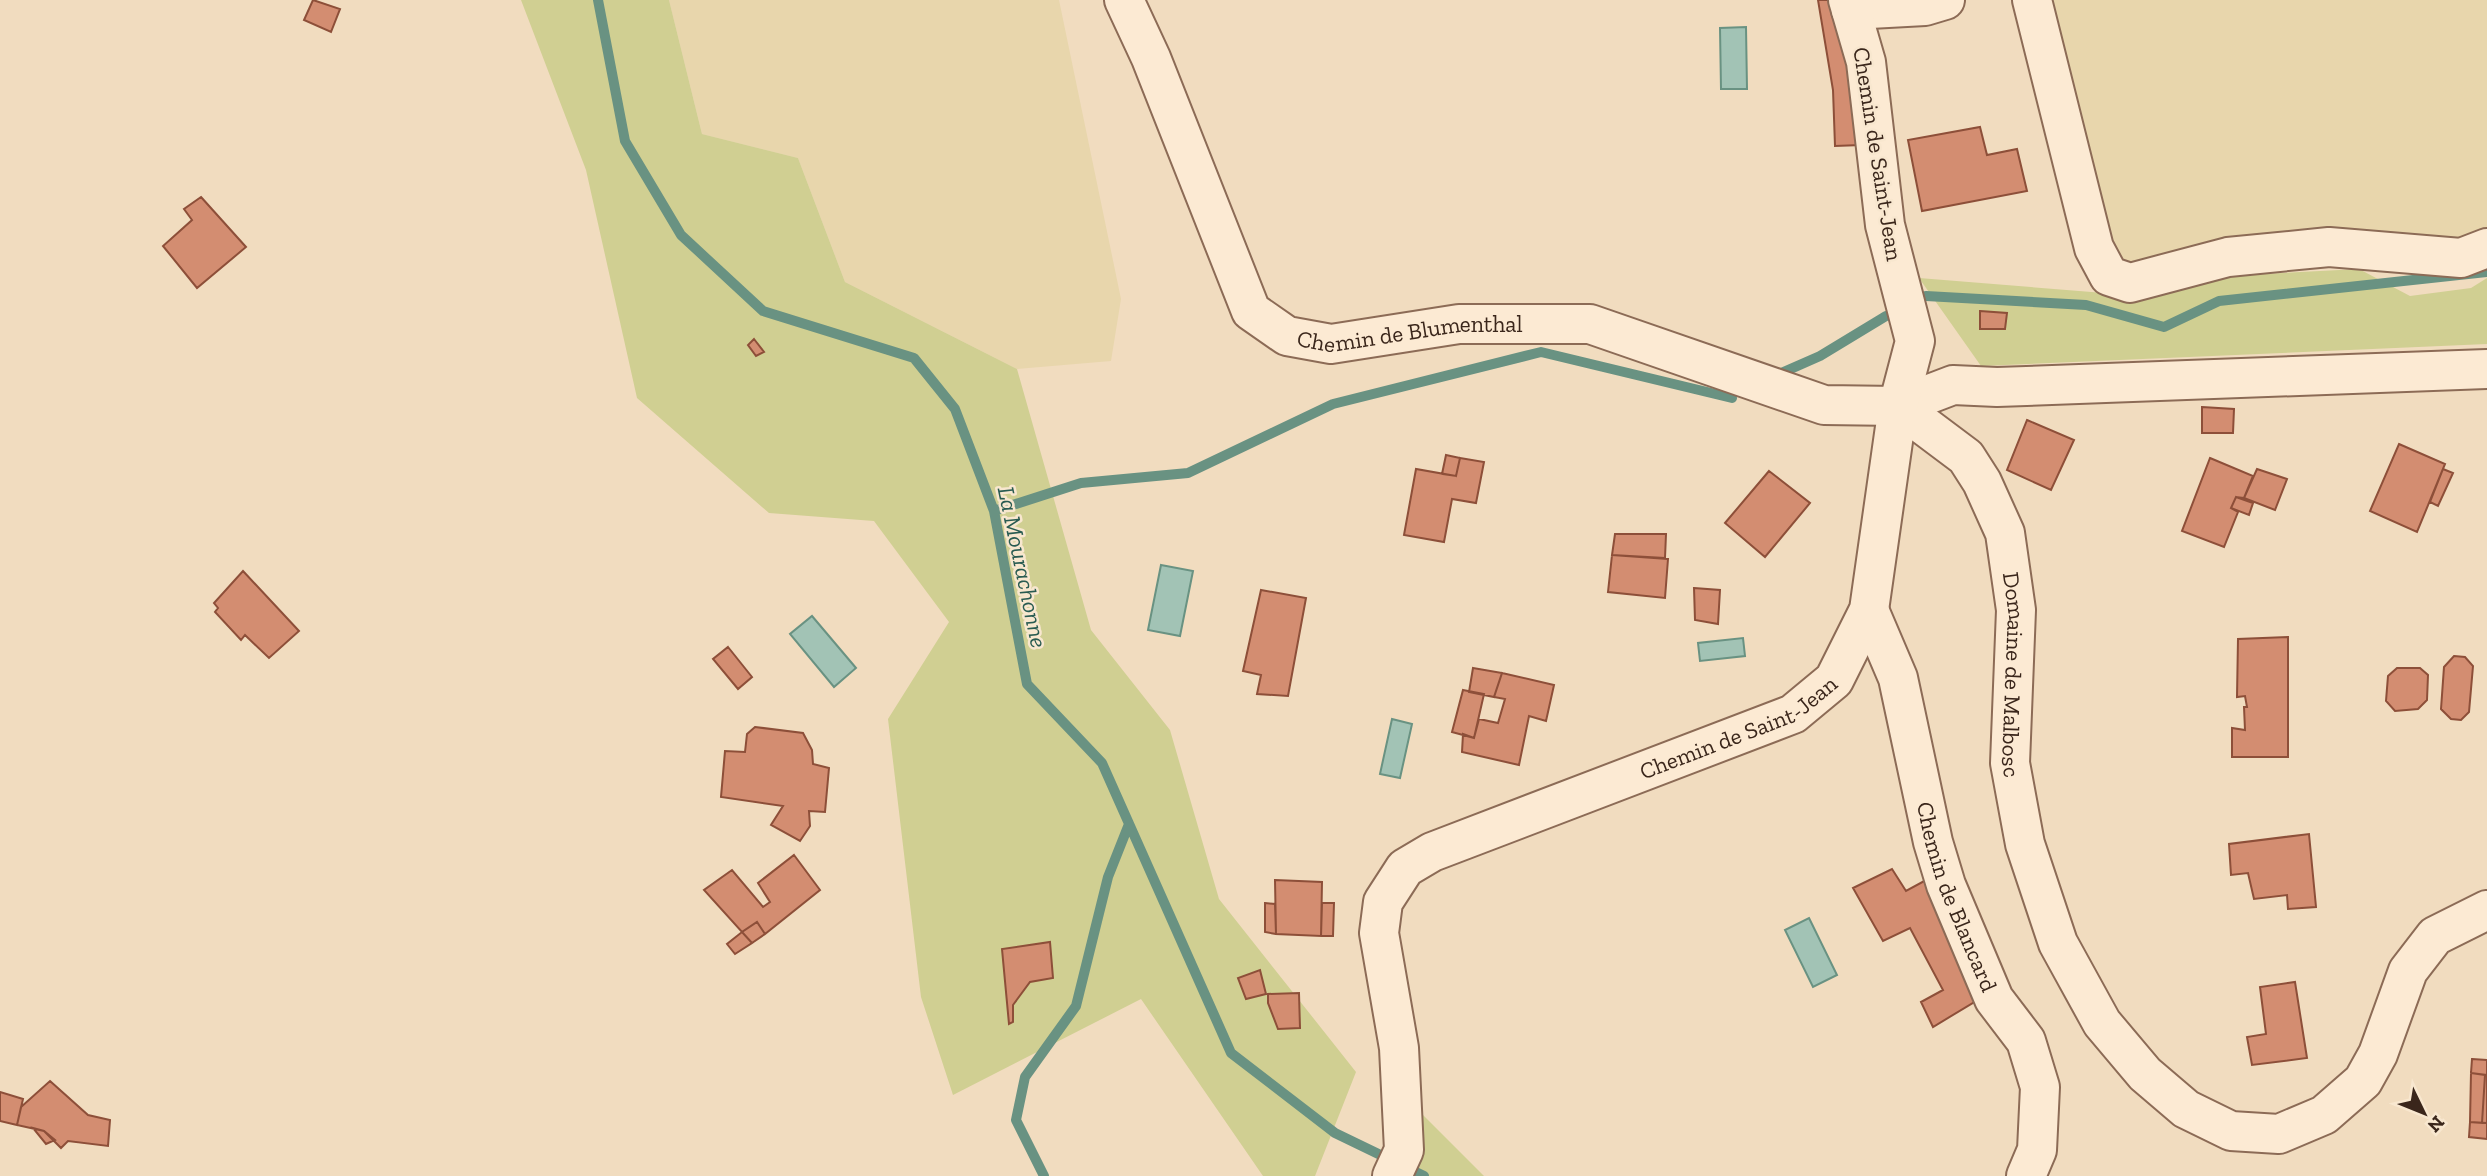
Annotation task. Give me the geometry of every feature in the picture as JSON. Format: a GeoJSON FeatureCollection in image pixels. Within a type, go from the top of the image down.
{"type":"FeatureCollection","features":[{"type":"Feature","properties":{"kind":"street","name":"Chemin de Blumenthal"},"geometry":{"type":"LineString","coordinates":[[1124,0],[1151,58],[1251,311],[1287,336],[1331,344],[1459,324],[1590,324],[1824,405],[1898,406]]}},
{"type":"Feature","properties":{"kind":"street"},"geometry":{"type":"LineString","coordinates":[[1850,5],[1925,6],[1945,0]]}},
{"type":"Feature","properties":{"kind":"street"},"geometry":{"type":"LineString","coordinates":[[2032,0],[2094,248],[2109,276],[2130,283],[2228,257],[2329,247],[2461,258],[2487,248]]}},
{"type":"Feature","properties":{"kind":"street","name":"Chemin de Saint-Jean"},"geometry":{"type":"LineString","coordinates":[[1398,1163],[1399,1048],[1379,933],[1382,902],[1405,868],[1432,852],[1793,714],[1835,681],[1868,610],[1898,406],[1915,341],[1885,225],[1866,62],[1850,5]]}},
{"type":"Feature","properties":{"kind":"street"},"geometry":{"type":"LineString","coordinates":[[1898,406],[1953,384],[1997,387],[2487,369]]}},
{"type":"Feature","properties":{"kind":"street","name":"Domaine de Malbosc"},"geometry":{"type":"LineString","coordinates":[[1898,406],[1966,457],[1982,482],[2005,533],[2016,610],[2010,763],[2025,844],[2058,943],[2102,1023],[2144,1074],[2186,1109],[2231,1131],[2278,1134],[2324,1115],[2363,1081],[2378,1054],[2408,971],[2435,936],[2480,911],[2487,910]]}},
{"type":"Feature","properties":{"kind":"street","name":"Chemin de Blancard"},"geometry":{"type":"LineString","coordinates":[[1868,610],[1898,678],[1933,842],[1946,885],[1994,999],[2026,1041],[2040,1087],[2037,1150],[2026,1176]]}},
{"type":"Feature","properties":{"kind":"shaded area"},"geometry":{"type":"Polygon","coordinates":[[[521,0],[669,0],[702,134],[798,158],[845,282],[1017,369],[1091,630],[1170,730],[1219,899],[1356,1072],[1315,1176],[1263,1176],[1141,999],[953,1095],[921,997],[888,719],[949,622],[874,521],[769,513],[637,398],[586,170],[521,0]]]}},
{"type":"Feature","properties":{"kind":"shaded area"},"geometry":{"type":"Polygon","coordinates":[[[669,0],[1059,0],[1121,299],[1111,361],[1017,369],[845,282],[798,158],[702,134],[669,0]]]}},
{"type":"Feature","properties":{"kind":"shaded area"},"geometry":{"type":"Polygon","coordinates":[[[2043,0],[2487,0],[2487,231],[2465,244],[2124,270],[2105,249],[2043,0]]]}},
{"type":"Feature","properties":{"kind":"shaded area"},"geometry":{"type":"Polygon","coordinates":[[[1746,27],[1747,89],[1721,89],[1720,28],[1746,27]]]}},
{"type":"Feature","properties":{"kind":"shaded area"},"geometry":{"type":"Polygon","coordinates":[[[2359,269],[2410,296],[2471,288],[2487,278],[2487,344],[1981,366],[1919,278],[2104,293],[2203,277],[2359,269]]]}},
{"type":"Feature","properties":{"kind":"shaded area"},"geometry":{"type":"Polygon","coordinates":[[[1161,565],[1193,571],[1180,636],[1148,630],[1161,565]]]}},
{"type":"Feature","properties":{"kind":"shaded area"},"geometry":{"type":"Polygon","coordinates":[[[812,616],[856,668],[834,687],[790,634],[812,616]]]}},
{"type":"Feature","properties":{"kind":"shaded area"},"geometry":{"type":"Polygon","coordinates":[[[1743,638],[1745,656],[1700,661],[1698,643],[1743,638]]]}},
{"type":"Feature","properties":{"kind":"shaded area"},"geometry":{"type":"Polygon","coordinates":[[[1392,719],[1412,724],[1400,778],[1380,774],[1392,719]]]}},
{"type":"Feature","properties":{"kind":"shaded area"},"geometry":{"type":"Polygon","coordinates":[[[1809,918],[1837,975],[1813,987],[1785,930],[1809,918]]]}},
{"type":"Feature","properties":{"kind":"shaded area"},"geometry":{"type":"Polygon","coordinates":[[[1408,1100],[1484,1176],[1371,1176],[1408,1100]]]}},
{"type":"Feature","properties":{"kind":"building"},"geometry":{"type":"Polygon","coordinates":[[[313,0],[340,9],[331,32],[304,20],[313,0]]]}},
{"type":"Feature","properties":{"kind":"building"},"geometry":{"type":"Polygon","coordinates":[[[1818,0],[1837,0],[1861,145],[1835,146],[1833,90],[1818,0]]]}},
{"type":"Feature","properties":{"kind":"building"},"geometry":{"type":"Polygon","coordinates":[[[1980,127],[1987,155],[2017,149],[2027,191],[1922,211],[1908,140],[1980,127]]]}},
{"type":"Feature","properties":{"kind":"building"},"geometry":{"type":"Polygon","coordinates":[[[201,197],[246,247],[197,288],[163,246],[192,220],[184,209],[201,197]]]}},
{"type":"Feature","properties":{"kind":"building"},"geometry":{"type":"Polygon","coordinates":[[[1980,311],[2007,313],[2005,329],[1980,329],[1980,311]]]}},
{"type":"Feature","properties":{"kind":"building"},"geometry":{"type":"Polygon","coordinates":[[[754,339],[764,352],[756,356],[748,345],[754,339]]]}},
{"type":"Feature","properties":{"kind":"building"},"geometry":{"type":"Polygon","coordinates":[[[2202,407],[2234,409],[2233,433],[2202,433],[2202,407]]]}},
{"type":"Feature","properties":{"kind":"building"},"geometry":{"type":"Polygon","coordinates":[[[2027,420],[2074,440],[2051,490],[2007,470],[2027,420]]]}},
{"type":"Feature","properties":{"kind":"building"},"geometry":{"type":"Polygon","coordinates":[[[2399,444],[2445,464],[2417,532],[2370,511],[2399,444]]]}},
{"type":"Feature","properties":{"kind":"building"},"geometry":{"type":"Polygon","coordinates":[[[1446,455],[1460,458],[1456,476],[1442,474],[1446,455]]]}},
{"type":"Feature","properties":{"kind":"building"},"geometry":{"type":"Polygon","coordinates":[[[1460,458],[1484,462],[1476,503],[1452,499],[1444,542],[1404,535],[1416,469],[1456,476],[1460,458]]]}},
{"type":"Feature","properties":{"kind":"building"},"geometry":{"type":"Polygon","coordinates":[[[2210,458],[2253,476],[2244,498],[2236,497],[2231,508],[2238,512],[2224,547],[2182,531],[2210,458]]]}},
{"type":"Feature","properties":{"kind":"building"},"geometry":{"type":"Polygon","coordinates":[[[2257,469],[2287,479],[2275,510],[2244,498],[2257,469]]]}},
{"type":"Feature","properties":{"kind":"building"},"geometry":{"type":"Polygon","coordinates":[[[2443,469],[2453,473],[2438,506],[2430,502],[2443,469]]]}},
{"type":"Feature","properties":{"kind":"building"},"geometry":{"type":"Polygon","coordinates":[[[1769,471],[1810,503],[1765,557],[1725,523],[1769,471]]]}},
{"type":"Feature","properties":{"kind":"building"},"geometry":{"type":"Polygon","coordinates":[[[2236,497],[2253,503],[2249,515],[2231,508],[2236,497]]]}},
{"type":"Feature","properties":{"kind":"building"},"geometry":{"type":"Polygon","coordinates":[[[1615,534],[1666,534],[1665,558],[1612,555],[1615,534]]]}},
{"type":"Feature","properties":{"kind":"building"},"geometry":{"type":"Polygon","coordinates":[[[1612,555],[1668,559],[1665,598],[1608,592],[1612,555]]]}},
{"type":"Feature","properties":{"kind":"building"},"geometry":{"type":"Polygon","coordinates":[[[243,571],[299,631],[269,658],[245,635],[241,640],[215,612],[218,608],[214,603],[243,571]]]}},
{"type":"Feature","properties":{"kind":"building"},"geometry":{"type":"Polygon","coordinates":[[[1694,588],[1720,590],[1718,624],[1695,620],[1694,588]]]}},
{"type":"Feature","properties":{"kind":"building"},"geometry":{"type":"Polygon","coordinates":[[[1261,590],[1306,598],[1288,696],[1257,694],[1261,675],[1243,671],[1261,590]]]}},
{"type":"Feature","properties":{"kind":"building"},"geometry":{"type":"Polygon","coordinates":[[[2288,637],[2288,757],[2232,757],[2232,728],[2245,730],[2244,707],[2247,707],[2245,696],[2237,697],[2238,639],[2288,637]]]}},
{"type":"Feature","properties":{"kind":"building"},"geometry":{"type":"Polygon","coordinates":[[[728,647],[752,677],[738,689],[713,659],[728,647]]]}},
{"type":"Feature","properties":{"kind":"building"},"geometry":{"type":"Polygon","coordinates":[[[2454,656],[2465,657],[2473,666],[2469,712],[2461,720],[2451,719],[2441,709],[2444,667],[2454,656]]]}},
{"type":"Feature","properties":{"kind":"building"},"geometry":{"type":"Polygon","coordinates":[[[1473,668],[1502,673],[1494,697],[1469,692],[1473,668]]]}},
{"type":"Feature","properties":{"kind":"building"},"geometry":{"type":"Polygon","coordinates":[[[2397,668],[2420,668],[2428,675],[2427,700],[2418,709],[2395,711],[2386,701],[2388,676],[2397,668]]]}},
{"type":"Feature","properties":{"kind":"building"},"geometry":{"type":"Polygon","coordinates":[[[1502,673],[1554,685],[1546,721],[1529,716],[1519,765],[1462,752],[1463,734],[1474,738],[1479,719],[1498,723],[1505,699],[1494,697],[1502,673]]]}},
{"type":"Feature","properties":{"kind":"building"},"geometry":{"type":"Polygon","coordinates":[[[1463,690],[1484,694],[1474,738],[1452,732],[1463,690]]]}},
{"type":"Feature","properties":{"kind":"building"},"geometry":{"type":"Polygon","coordinates":[[[755,727],[803,733],[812,750],[813,764],[829,768],[825,812],[809,811],[810,826],[800,841],[771,825],[783,806],[721,797],[725,751],[745,752],[747,734],[755,727]]]}},
{"type":"Feature","properties":{"kind":"building"},"geometry":{"type":"Polygon","coordinates":[[[2309,834],[2316,907],[2288,909],[2287,895],[2254,899],[2248,873],[2231,875],[2229,844],[2309,834]]]}},
{"type":"Feature","properties":{"kind":"building"},"geometry":{"type":"Polygon","coordinates":[[[794,855],[820,890],[765,934],[757,922],[742,932],[704,890],[732,870],[763,907],[770,902],[758,883],[794,855]]]}},
{"type":"Feature","properties":{"kind":"building"},"geometry":{"type":"Polygon","coordinates":[[[1892,869],[1906,891],[1928,879],[1981,998],[1933,1027],[1921,1002],[1943,990],[1910,928],[1883,941],[1853,888],[1892,869]]]}},
{"type":"Feature","properties":{"kind":"building"},"geometry":{"type":"Polygon","coordinates":[[[1275,880],[1322,882],[1321,936],[1276,934],[1275,880]]]}},
{"type":"Feature","properties":{"kind":"building"},"geometry":{"type":"Polygon","coordinates":[[[1265,903],[1275,904],[1276,934],[1265,932],[1265,903]]]}},
{"type":"Feature","properties":{"kind":"building"},"geometry":{"type":"Polygon","coordinates":[[[1322,903],[1334,903],[1333,936],[1321,936],[1322,903]]]}},
{"type":"Feature","properties":{"kind":"building"},"geometry":{"type":"Polygon","coordinates":[[[757,922],[765,934],[752,943],[742,932],[757,922]]]}},
{"type":"Feature","properties":{"kind":"building"},"geometry":{"type":"Polygon","coordinates":[[[742,932],[752,943],[735,954],[727,944],[742,932]]]}},
{"type":"Feature","properties":{"kind":"building"},"geometry":{"type":"Polygon","coordinates":[[[1050,942],[1053,978],[1030,982],[1013,1005],[1013,1022],[1009,1024],[1002,949],[1050,942]]]}},
{"type":"Feature","properties":{"kind":"building"},"geometry":{"type":"Polygon","coordinates":[[[1260,970],[1266,994],[1246,999],[1238,978],[1260,970]]]}},
{"type":"Feature","properties":{"kind":"building"},"geometry":{"type":"Polygon","coordinates":[[[2295,982],[2307,1058],[2252,1065],[2247,1037],[2266,1034],[2260,987],[2295,982]]]}},
{"type":"Feature","properties":{"kind":"building"},"geometry":{"type":"Polygon","coordinates":[[[1299,993],[1300,1028],[1278,1029],[1268,1003],[1268,994],[1299,993]]]}},
{"type":"Feature","properties":{"kind":"building"},"geometry":{"type":"Polygon","coordinates":[[[2472,1059],[2487,1060],[2487,1075],[2471,1073],[2472,1059]]]}},
{"type":"Feature","properties":{"kind":"building"},"geometry":{"type":"Polygon","coordinates":[[[2471,1073],[2485,1075],[2482,1123],[2470,1122],[2471,1073]]]}},
{"type":"Feature","properties":{"kind":"building"},"geometry":{"type":"Polygon","coordinates":[[[2485,1075],[2487,1123],[2482,1123],[2485,1075]]]}},
{"type":"Feature","properties":{"kind":"building"},"geometry":{"type":"Polygon","coordinates":[[[50,1081],[88,1115],[110,1120],[108,1146],[68,1141],[61,1148],[44,1131],[17,1125],[21,1107],[50,1081]]]}},
{"type":"Feature","properties":{"kind":"building"},"geometry":{"type":"Polygon","coordinates":[[[0,1092],[23,1099],[17,1125],[0,1121],[0,1092]]]}},
{"type":"Feature","properties":{"kind":"building"},"geometry":{"type":"Polygon","coordinates":[[[2470,1122],[2487,1123],[2487,1139],[2469,1137],[2470,1122]]]}},
{"type":"Feature","properties":{"kind":"building"},"geometry":{"type":"Polygon","coordinates":[[[33,1128],[44,1131],[55,1140],[46,1144],[33,1128]]]}},
{"type":"Feature","properties":{"kind":"waterway","name":"La Mourachonne"},"geometry":{"type":"LineString","coordinates":[[598,0],[625,141],[681,235],[763,311],[914,358],[955,409],[994,511],[1027,684],[1102,763],[1231,1053],[1335,1133],[1424,1176]]}},
{"type":"Feature","properties":{"kind":"waterway"},"geometry":{"type":"LineString","coordinates":[[1926,296],[2086,305],[2164,327],[2219,301],[2487,272]]}},
{"type":"Feature","properties":{"kind":"waterway"},"geometry":{"type":"LineString","coordinates":[[1777,375],[1820,356],[1886,316]]}},
{"type":"Feature","properties":{"kind":"waterway"},"geometry":{"type":"LineString","coordinates":[[994,511],[1081,483],[1188,473],[1333,404],[1541,352],[1732,398]]}},
{"type":"Feature","properties":{"kind":"waterway","name":"La Mourachonne"},"geometry":{"type":"LineString","coordinates":[[1044,1176],[1016,1120],[1025,1077],[1076,1006],[1108,877],[1129,824]]}}]}
